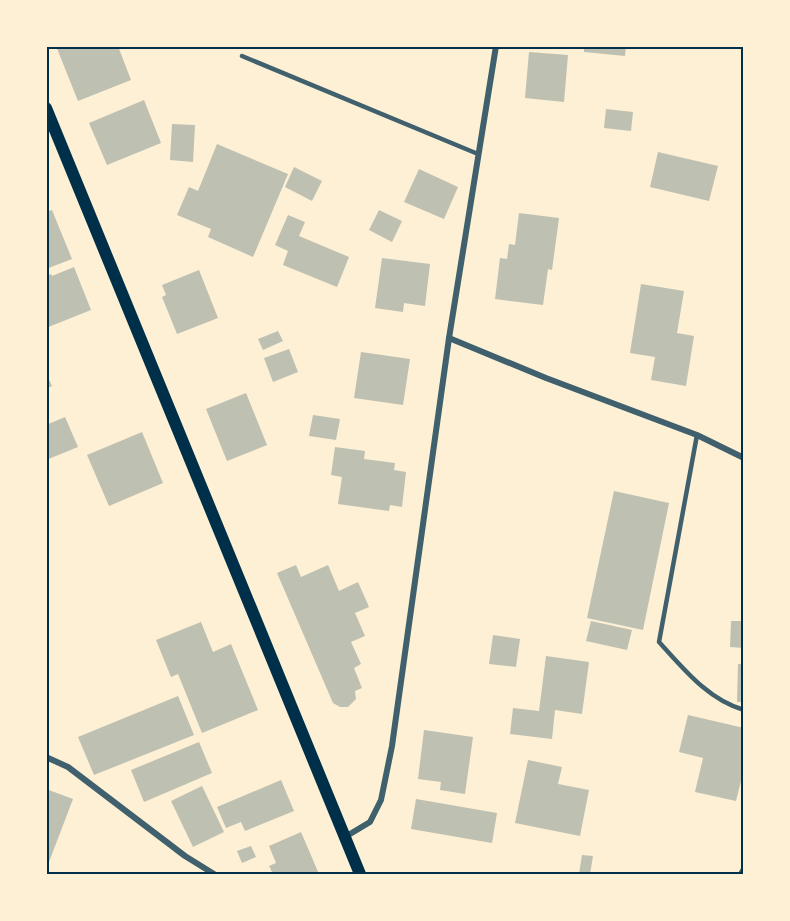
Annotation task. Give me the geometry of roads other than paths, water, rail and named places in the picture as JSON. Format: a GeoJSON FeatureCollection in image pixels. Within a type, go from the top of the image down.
{"type":"FeatureCollection","features":[{"type":"Feature","properties":{"kind":"main road"},"geometry":{"type":"LineString","coordinates":[[46,108],[360,874]]}},
{"type":"Feature","properties":{"kind":"street"},"geometry":{"type":"LineString","coordinates":[[345,837],[370,822],[381,800],[386,778],[449,338],[495,46]]}},
{"type":"Feature","properties":{"kind":"street"},"geometry":{"type":"LineString","coordinates":[[449,338],[546,378],[697,435],[744,458]]}},
{"type":"Feature","properties":{"kind":"street"},"geometry":{"type":"LineString","coordinates":[[46,757],[68,767],[185,856],[214,874]]}},
{"type":"Feature","properties":{"kind":"street"},"geometry":{"type":"LineString","coordinates":[[741,874],[744,869]]}},
{"type":"Feature","properties":{"kind":"lane"},"geometry":{"type":"LineString","coordinates":[[242,56],[478,154]]}},
{"type":"Feature","properties":{"kind":"lane"},"geometry":{"type":"LineString","coordinates":[[697,435],[658,642],[695,680],[728,705],[744,710]]}}]}
